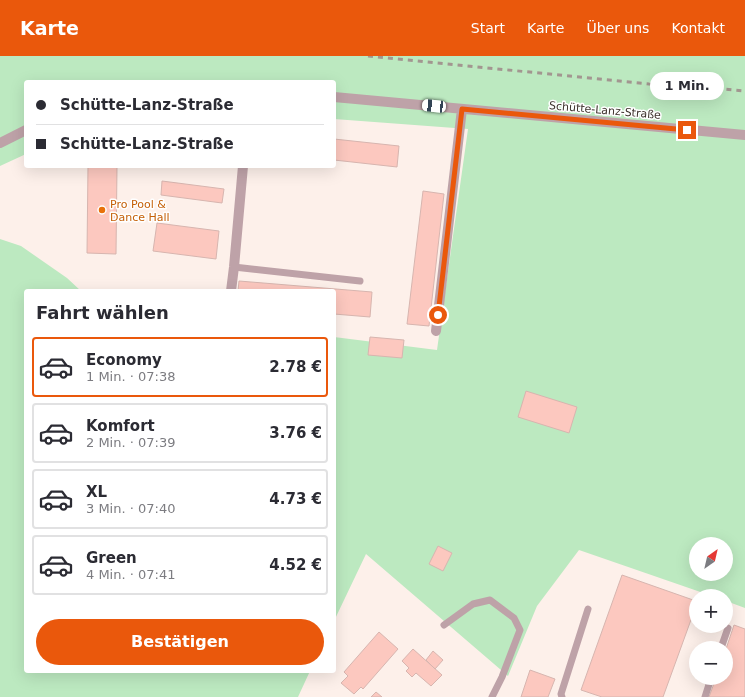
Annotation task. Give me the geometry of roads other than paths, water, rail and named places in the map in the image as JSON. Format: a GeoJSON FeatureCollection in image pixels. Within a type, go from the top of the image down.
{"type":"FeatureCollection","features":[{"type":"Feature","properties":{"kind":"street","name":"Schütte-Lanz-Straße"},"geometry":{"type":"LineString","coordinates":[[336,97],[745,135]]}},
{"type":"Feature","properties":{"kind":"street"},"geometry":{"type":"LineString","coordinates":[[436,330],[462,109]]}},
{"type":"Feature","properties":{"kind":"street"},"geometry":{"type":"LineString","coordinates":[[0,143],[24,131]]}},
{"type":"Feature","properties":{"kind":"street"},"geometry":{"type":"LineString","coordinates":[[231,289],[243,168]]}},
{"type":"Feature","properties":{"kind":"lane"},"geometry":{"type":"LineString","coordinates":[[234,267],[360,281]]}},
{"type":"Feature","properties":{"kind":"lane"},"geometry":{"type":"LineString","coordinates":[[444,625],[473,604],[490,600],[514,618],[520,630],[502,677],[492,697]]}},
{"type":"Feature","properties":{"kind":"lane"},"geometry":{"type":"LineString","coordinates":[[562,697],[561,694],[588,609]]}},
{"type":"Feature","properties":{"kind":"lane"},"geometry":{"type":"LineString","coordinates":[[705,697],[709,685]]}},
{"type":"Feature","properties":{"kind":"railway"},"geometry":{"type":"LineString","coordinates":[[368,56],[649,84],[745,91]]}},
{"type":"Feature","properties":{"kind":"place","name":"Pro Pool & Dance Hall"},"geometry":{"type":"Point","coordinates":[102,210]}}]}
